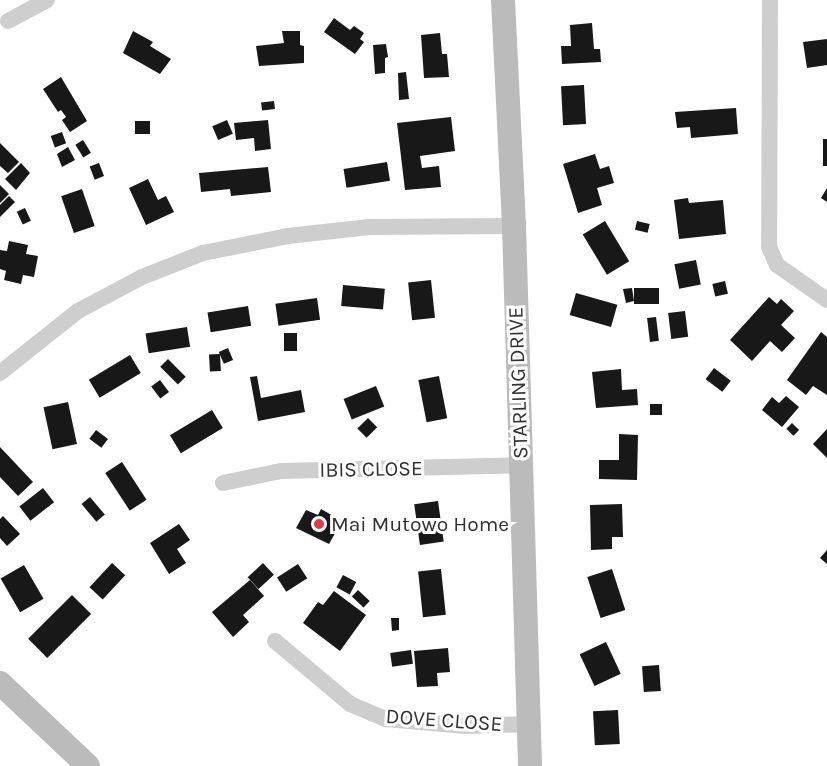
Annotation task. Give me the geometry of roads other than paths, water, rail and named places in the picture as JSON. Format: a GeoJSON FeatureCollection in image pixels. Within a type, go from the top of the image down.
{"type":"FeatureCollection","features":[{"type":"Feature","properties":{"kind":"street"},"geometry":{"type":"LineString","coordinates":[[8,21],[47,0]]}},
{"type":"Feature","properties":{"kind":"street","name":"STARLING DRIVE"},"geometry":{"type":"LineString","coordinates":[[503,0],[514,226],[520,465],[531,724],[530,766]]}},
{"type":"Feature","properties":{"kind":"street"},"geometry":{"type":"LineString","coordinates":[[770,0],[769,247],[777,265],[827,300]]}},
{"type":"Feature","properties":{"kind":"street"},"geometry":{"type":"LineString","coordinates":[[2,367],[78,311],[142,277],[204,254],[288,236],[370,227],[514,226]]}},
{"type":"Feature","properties":{"kind":"street","name":"IBIS CLOSE"},"geometry":{"type":"LineString","coordinates":[[223,483],[281,471],[520,465]]}},
{"type":"Feature","properties":{"kind":"street","name":"DOVE CLOSE"},"geometry":{"type":"LineString","coordinates":[[275,641],[350,704],[386,719],[466,726],[531,724]]}},
{"type":"Feature","properties":{"kind":"street"},"geometry":{"type":"LineString","coordinates":[[0,682],[88,766]]}},
{"type":"Feature","properties":{"kind":"place","name":"Mai Mutowo Home"},"geometry":{"type":"Point","coordinates":[319,524]}}]}
